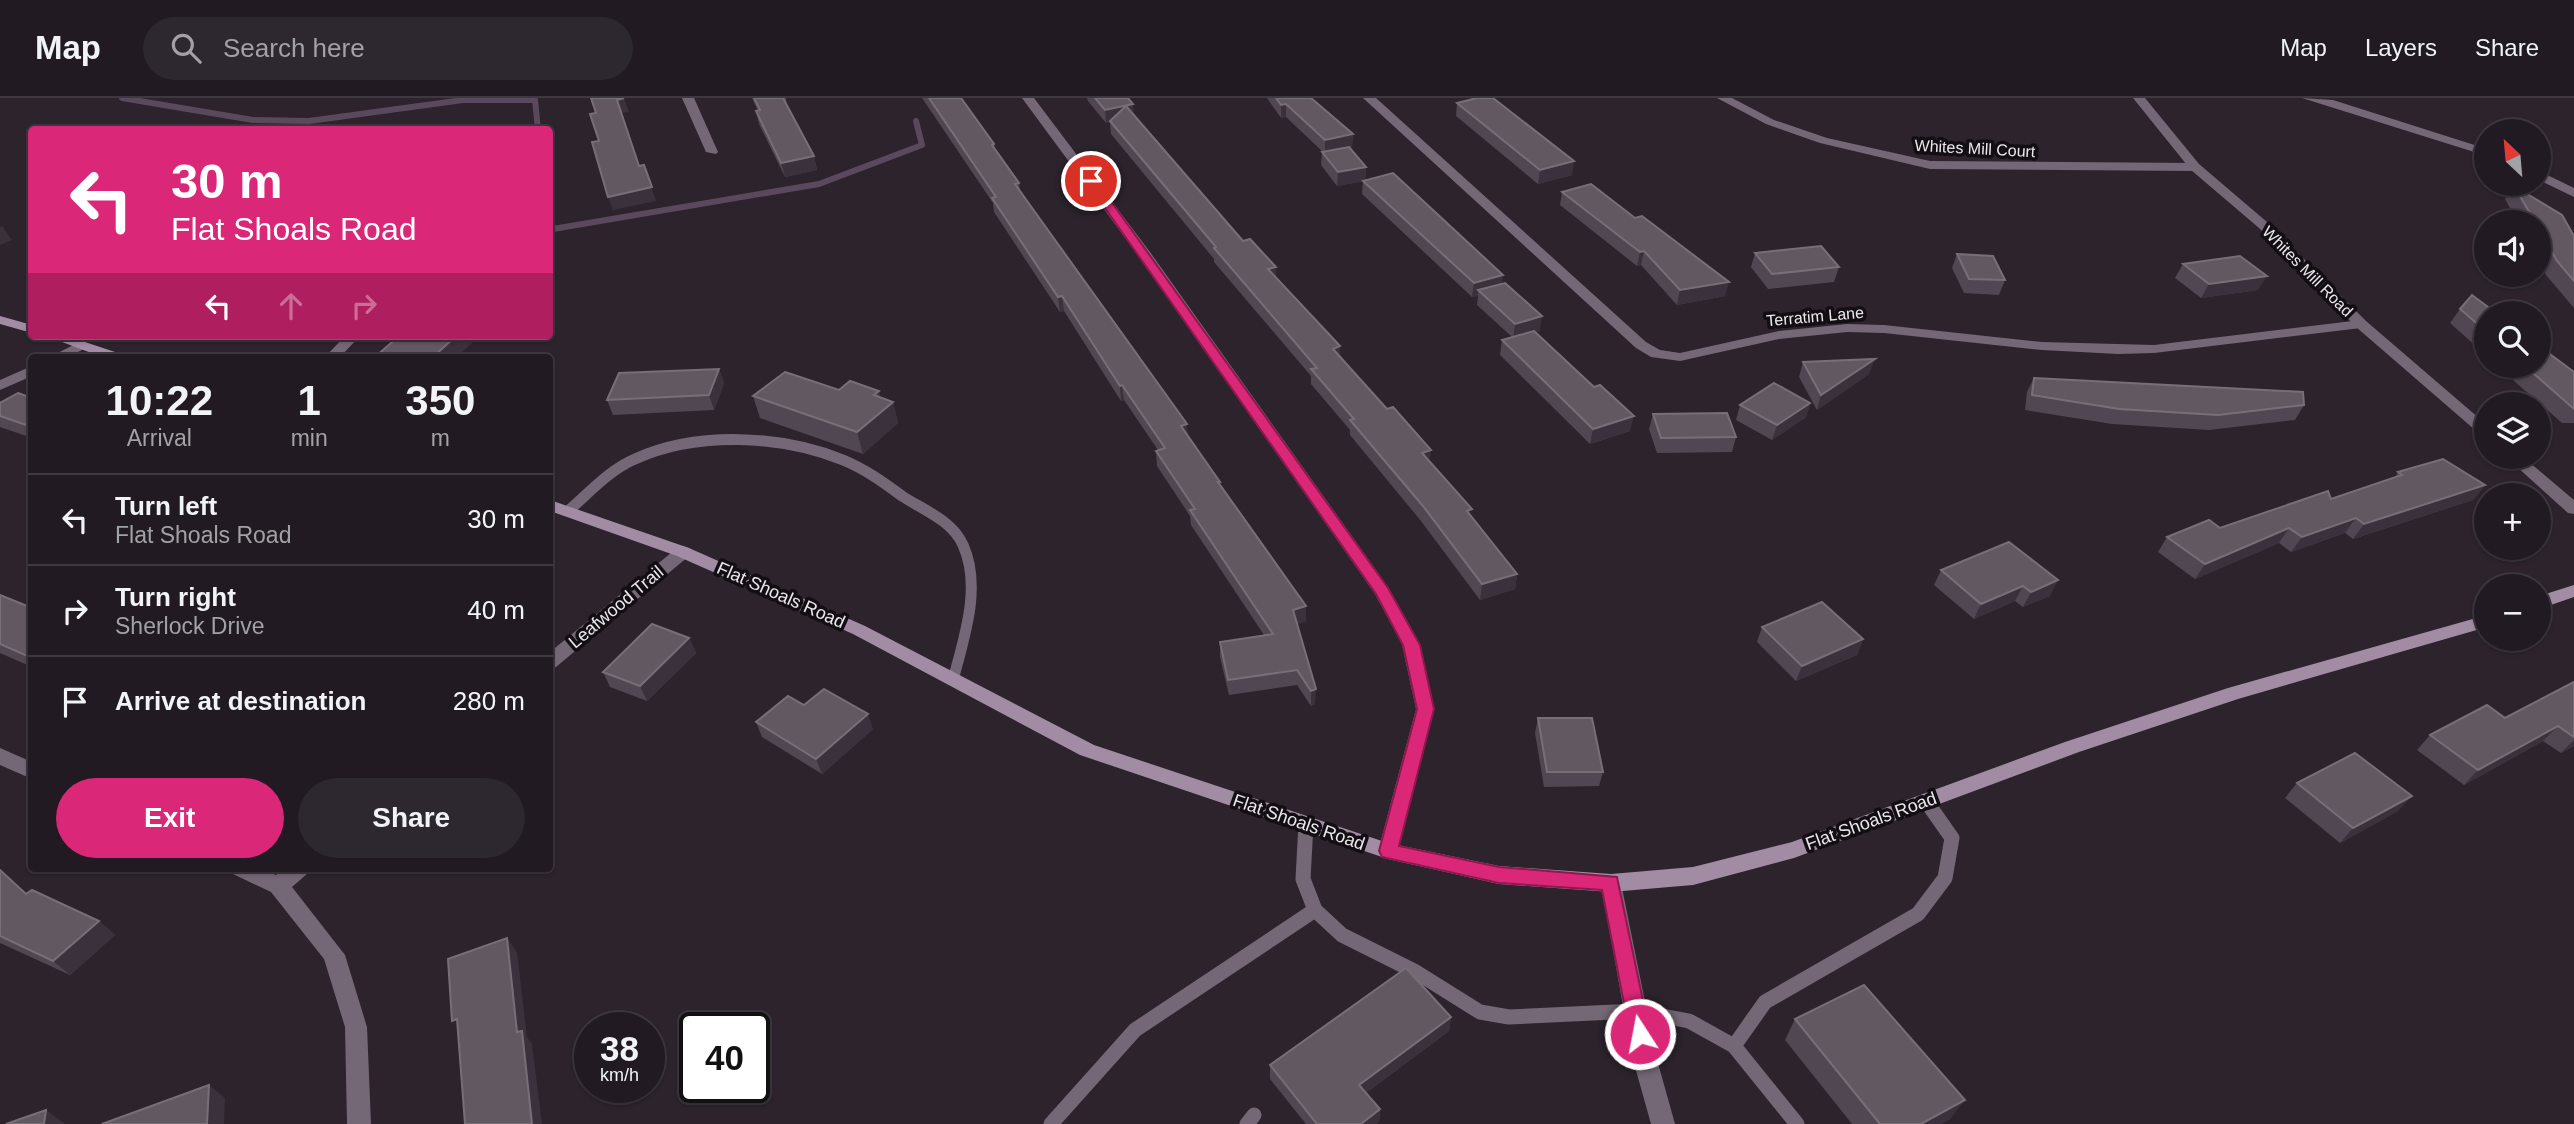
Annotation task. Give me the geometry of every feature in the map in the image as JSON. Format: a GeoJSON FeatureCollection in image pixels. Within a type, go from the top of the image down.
{"type":"FeatureCollection","features":[{"type":"Feature","properties":{"kind":"main road"},"geometry":{"type":"LineString","coordinates":[[0,320],[28,328]]}},
{"type":"Feature","properties":{"kind":"main road"},"geometry":{"type":"LineString","coordinates":[[65,340],[107,354]]}},
{"type":"Feature","properties":{"kind":"main road","name":"Flat Shoals Road"},"geometry":{"type":"LineString","coordinates":[[553,506],[683,552],[859,630],[1087,750],[1388,851],[1499,875],[1611,883],[1706,873],[1794,850],[2072,747],[2223,697],[2474,625]]}},
{"type":"Feature","properties":{"kind":"main road"},"geometry":{"type":"LineString","coordinates":[[2551,599],[2574,591]]}},
{"type":"Feature","properties":{"kind":"street"},"geometry":{"type":"LineString","coordinates":[[688,98],[712,152]]}},
{"type":"Feature","properties":{"kind":"street"},"geometry":{"type":"LineString","coordinates":[[1028,98],[1145,255],[1351,547],[1382,592],[1411,645],[1425,709],[1388,851]]}},
{"type":"Feature","properties":{"kind":"street","name":"Terratim Lane"},"geometry":{"type":"LineString","coordinates":[[1369,98],[1641,345],[1656,354],[1680,357],[1779,335],[1847,328],[1929,332],[2042,346],[2118,350],[2154,349],[2361,324]]}},
{"type":"Feature","properties":{"kind":"street","name":"Whites Mill Court"},"geometry":{"type":"LineString","coordinates":[[1723,98],[1770,122],[1814,138],[1864,152],[1930,165],[2196,167]]}},
{"type":"Feature","properties":{"kind":"street","name":"Whites Mill Road"},"geometry":{"type":"LineString","coordinates":[[2139,98],[2196,167],[2263,225],[2361,324],[2474,422]]}},
{"type":"Feature","properties":{"kind":"street"},"geometry":{"type":"LineString","coordinates":[[2308,98],[2329,102],[2474,149]]}},
{"type":"Feature","properties":{"kind":"street"},"geometry":{"type":"LineString","coordinates":[[2552,182],[2574,194]]}},
{"type":"Feature","properties":{"kind":"street"},"geometry":{"type":"LineString","coordinates":[[335,354],[349,340]]}},
{"type":"Feature","properties":{"kind":"street"},"geometry":{"type":"LineString","coordinates":[[63,354],[81,345]]}},
{"type":"Feature","properties":{"kind":"street"},"geometry":{"type":"LineString","coordinates":[[0,386],[28,372]]}},
{"type":"Feature","properties":{"kind":"street"},"geometry":{"type":"LineString","coordinates":[[2528,469],[2574,509]]}},
{"type":"Feature","properties":{"kind":"street","name":"Leafwood Trail"},"geometry":{"type":"LineString","coordinates":[[553,660],[683,552]]}},
{"type":"Feature","properties":{"kind":"street"},"geometry":{"type":"LineString","coordinates":[[0,756],[28,769]]}},
{"type":"Feature","properties":{"kind":"street"},"geometry":{"type":"LineString","coordinates":[[248,872],[278,886],[334,955],[356,1027],[359,1124]]}},
{"type":"Feature","properties":{"kind":"street"},"geometry":{"type":"LineString","coordinates":[[278,886],[295,872]]}},
{"type":"Feature","properties":{"kind":"street"},"geometry":{"type":"LineString","coordinates":[[1611,883],[1644,1056],[1663,1124]]}},
{"type":"Feature","properties":{"kind":"lane"},"geometry":{"type":"LineString","coordinates":[[568,511],[613,471],[634,459],[652,451],[692,442],[768,441],[809,449],[865,470],[953,529],[964,546],[971,587],[970,613],[953,680]]}},
{"type":"Feature","properties":{"kind":"lane"},"geometry":{"type":"LineString","coordinates":[[1734,1046],[1765,1002],[1918,914],[1945,878],[1952,838],[1926,801]]}},
{"type":"Feature","properties":{"kind":"lane"},"geometry":{"type":"LineString","coordinates":[[1306,824],[1303,878],[1315,911],[1342,935],[1416,972],[1480,1012],[1509,1017],[1636,1011],[1689,1021],[1734,1046],[1797,1124]]}},
{"type":"Feature","properties":{"kind":"lane"},"geometry":{"type":"LineString","coordinates":[[1051,1124],[1135,1030],[1315,911]]}},
{"type":"Feature","properties":{"kind":"building"},"geometry":{"type":"Polygon","coordinates":[[[591,98],[624,98],[617,100],[639,166],[644,165],[652,187],[608,197],[592,142],[599,141],[590,114],[596,113],[591,98]]]}},
{"type":"Feature","properties":{"kind":"building"},"geometry":{"type":"Polygon","coordinates":[[[754,98],[783,98],[814,156],[781,163],[756,111],[760,110],[754,98]]]}},
{"type":"Feature","properties":{"kind":"building"},"geometry":{"type":"Polygon","coordinates":[[[929,98],[961,98],[1019,183],[1015,184],[1187,424],[1181,426],[1306,606],[1293,610],[1316,689],[1311,691],[1297,670],[1228,680],[1220,642],[1273,634],[1190,510],[1195,509],[1156,451],[1165,448],[1122,385],[1120,386],[1062,296],[1058,297],[992,198],[996,197],[929,98]]]}},
{"type":"Feature","properties":{"kind":"building"},"geometry":{"type":"Polygon","coordinates":[[[1095,98],[1128,98],[1133,104],[1105,110],[1095,98]]]}},
{"type":"Feature","properties":{"kind":"building"},"geometry":{"type":"Polygon","coordinates":[[[1276,98],[1311,98],[1353,134],[1325,140],[1276,98]]]}},
{"type":"Feature","properties":{"kind":"building"},"geometry":{"type":"Polygon","coordinates":[[[1477,98],[1493,98],[1574,161],[1540,170],[1457,103],[1477,98]]]}},
{"type":"Feature","properties":{"kind":"building"},"geometry":{"type":"Polygon","coordinates":[[[1126,106],[1243,241],[1250,239],[1276,267],[1268,269],[1340,346],[1333,349],[1387,409],[1393,407],[1431,450],[1422,453],[1472,509],[1467,511],[1517,574],[1482,584],[1423,506],[1350,420],[1354,419],[1311,369],[1317,368],[1110,121],[1126,106]]]}},
{"type":"Feature","properties":{"kind":"building"},"geometry":{"type":"Polygon","coordinates":[[[1349,147],[1366,167],[1338,172],[1322,152],[1349,147]]]}},
{"type":"Feature","properties":{"kind":"building"},"geometry":{"type":"Polygon","coordinates":[[[1393,173],[1503,275],[1474,283],[1363,181],[1393,173]]]}},
{"type":"Feature","properties":{"kind":"building"},"geometry":{"type":"Polygon","coordinates":[[[1591,184],[1635,218],[1642,216],[1729,282],[1680,290],[1644,251],[1640,252],[1562,192],[1591,184]]]}},
{"type":"Feature","properties":{"kind":"building"},"geometry":{"type":"Polygon","coordinates":[[[2520,196],[2531,196],[2562,215],[2574,236],[2574,281],[2551,251],[2551,210],[2528,210],[2520,196]]]}},
{"type":"Feature","properties":{"kind":"building"},"geometry":{"type":"Polygon","coordinates":[[[1821,246],[1839,267],[1772,274],[1755,253],[1821,246]]]}},
{"type":"Feature","properties":{"kind":"building"},"geometry":{"type":"Polygon","coordinates":[[[1957,254],[1993,256],[2005,280],[1969,279],[1957,254]]]}},
{"type":"Feature","properties":{"kind":"building"},"geometry":{"type":"Polygon","coordinates":[[[2240,256],[2267,276],[2209,284],[2183,264],[2240,256]]]}},
{"type":"Feature","properties":{"kind":"building"},"geometry":{"type":"Polygon","coordinates":[[[1505,283],[1542,316],[1515,324],[1478,290],[1505,283]]]}},
{"type":"Feature","properties":{"kind":"building"},"geometry":{"type":"Polygon","coordinates":[[[2472,295],[2480,301],[2474,301],[2474,321],[2460,309],[2472,295]]]}},
{"type":"Feature","properties":{"kind":"building"},"geometry":{"type":"Polygon","coordinates":[[[1534,331],[1594,387],[1600,385],[1634,416],[1593,429],[1502,340],[1534,331]]]}},
{"type":"Feature","properties":{"kind":"building"},"geometry":{"type":"Polygon","coordinates":[[[394,340],[452,340],[436,354],[378,354],[394,340]]]}},
{"type":"Feature","properties":{"kind":"building"},"geometry":{"type":"Polygon","coordinates":[[[2551,355],[2574,372],[2574,409],[2539,378],[2551,378],[2551,355]]]}},
{"type":"Feature","properties":{"kind":"building"},"geometry":{"type":"Polygon","coordinates":[[[1875,359],[1821,395],[1803,362],[1875,359]]]}},
{"type":"Feature","properties":{"kind":"building"},"geometry":{"type":"Polygon","coordinates":[[[719,369],[709,395],[607,400],[619,373],[719,369]]]}},
{"type":"Feature","properties":{"kind":"building"},"geometry":{"type":"Polygon","coordinates":[[[785,372],[839,390],[850,381],[879,391],[874,395],[893,402],[857,432],[753,396],[785,372]]]}},
{"type":"Feature","properties":{"kind":"building"},"geometry":{"type":"Polygon","coordinates":[[[2034,378],[2303,392],[2304,405],[2218,415],[2119,409],[2032,395],[2034,378]]]}},
{"type":"Feature","properties":{"kind":"building"},"geometry":{"type":"Polygon","coordinates":[[[1774,383],[1810,403],[1777,425],[1740,405],[1774,383]]]}},
{"type":"Feature","properties":{"kind":"building"},"geometry":{"type":"Polygon","coordinates":[[[18,393],[28,397],[28,426],[0,416],[0,403],[18,393]]]}},
{"type":"Feature","properties":{"kind":"building"},"geometry":{"type":"Polygon","coordinates":[[[1727,413],[1736,437],[1661,438],[1653,414],[1727,413]]]}},
{"type":"Feature","properties":{"kind":"building"},"geometry":{"type":"Polygon","coordinates":[[[2443,459],[2482,483],[2474,483],[2474,489],[2364,524],[2356,518],[2302,537],[2289,528],[2205,564],[2167,537],[2209,520],[2220,528],[2328,491],[2331,499],[2402,475],[2398,472],[2443,459]]]}},
{"type":"Feature","properties":{"kind":"building"},"geometry":{"type":"Polygon","coordinates":[[[2009,542],[2058,580],[2031,592],[2023,586],[1981,604],[1941,570],[2009,542]]]}},
{"type":"Feature","properties":{"kind":"building"},"geometry":{"type":"Polygon","coordinates":[[[0,595],[28,606],[28,656],[0,644],[0,595]]]}},
{"type":"Feature","properties":{"kind":"building"},"geometry":{"type":"Polygon","coordinates":[[[1822,602],[1863,639],[1802,666],[1762,627],[1822,602]]]}},
{"type":"Feature","properties":{"kind":"building"},"geometry":{"type":"Polygon","coordinates":[[[652,624],[689,638],[640,686],[603,672],[652,624]]]}},
{"type":"Feature","properties":{"kind":"building"},"geometry":{"type":"Polygon","coordinates":[[[2574,682],[2574,737],[2558,726],[2478,770],[2430,735],[2487,705],[2505,718],[2574,682]]]}},
{"type":"Feature","properties":{"kind":"building"},"geometry":{"type":"Polygon","coordinates":[[[824,689],[868,714],[816,759],[756,722],[788,696],[804,705],[824,689]]]}},
{"type":"Feature","properties":{"kind":"building"},"geometry":{"type":"Polygon","coordinates":[[[1538,718],[1592,718],[1603,772],[1547,772],[1538,718]]]}},
{"type":"Feature","properties":{"kind":"building"},"geometry":{"type":"Polygon","coordinates":[[[2355,753],[2412,796],[2353,828],[2297,783],[2355,753]]]}},
{"type":"Feature","properties":{"kind":"building"},"geometry":{"type":"Polygon","coordinates":[[[0,870],[26,894],[32,890],[99,921],[53,961],[0,936],[0,870]]]}},
{"type":"Feature","properties":{"kind":"building"},"geometry":{"type":"Polygon","coordinates":[[[507,938],[517,1032],[522,1031],[532,1124],[465,1124],[457,1019],[452,1021],[448,959],[507,938]]]}},
{"type":"Feature","properties":{"kind":"building"},"geometry":{"type":"Polygon","coordinates":[[[1406,968],[1451,1017],[1359,1085],[1380,1109],[1361,1124],[1317,1124],[1270,1065],[1406,968]]]}},
{"type":"Feature","properties":{"kind":"building"},"geometry":{"type":"Polygon","coordinates":[[[1864,985],[1965,1100],[1921,1124],[1880,1124],[1795,1019],[1864,985]]]}},
{"type":"Feature","properties":{"kind":"building"},"geometry":{"type":"Polygon","coordinates":[[[209,1085],[207,1124],[102,1124],[209,1085]]]}},
{"type":"Feature","properties":{"kind":"building"},"geometry":{"type":"Polygon","coordinates":[[[46,1110],[44,1124],[6,1124],[46,1110]]]}},
{"type":"Feature","properties":{"kind":"waterway"},"geometry":{"type":"LineString","coordinates":[[122,98],[253,120],[309,121],[463,100],[535,100],[538,126]]}},
{"type":"Feature","properties":{"kind":"waterway"},"geometry":{"type":"LineString","coordinates":[[553,229],[819,184],[922,145],[916,121]]}},
{"type":"Feature","properties":{"kind":"route"},"geometry":{"type":"LineString","coordinates":[[1091,181],[1382,592],[1411,645],[1425,709],[1388,851],[1499,875],[1611,883],[1640,1034]]}}]}
